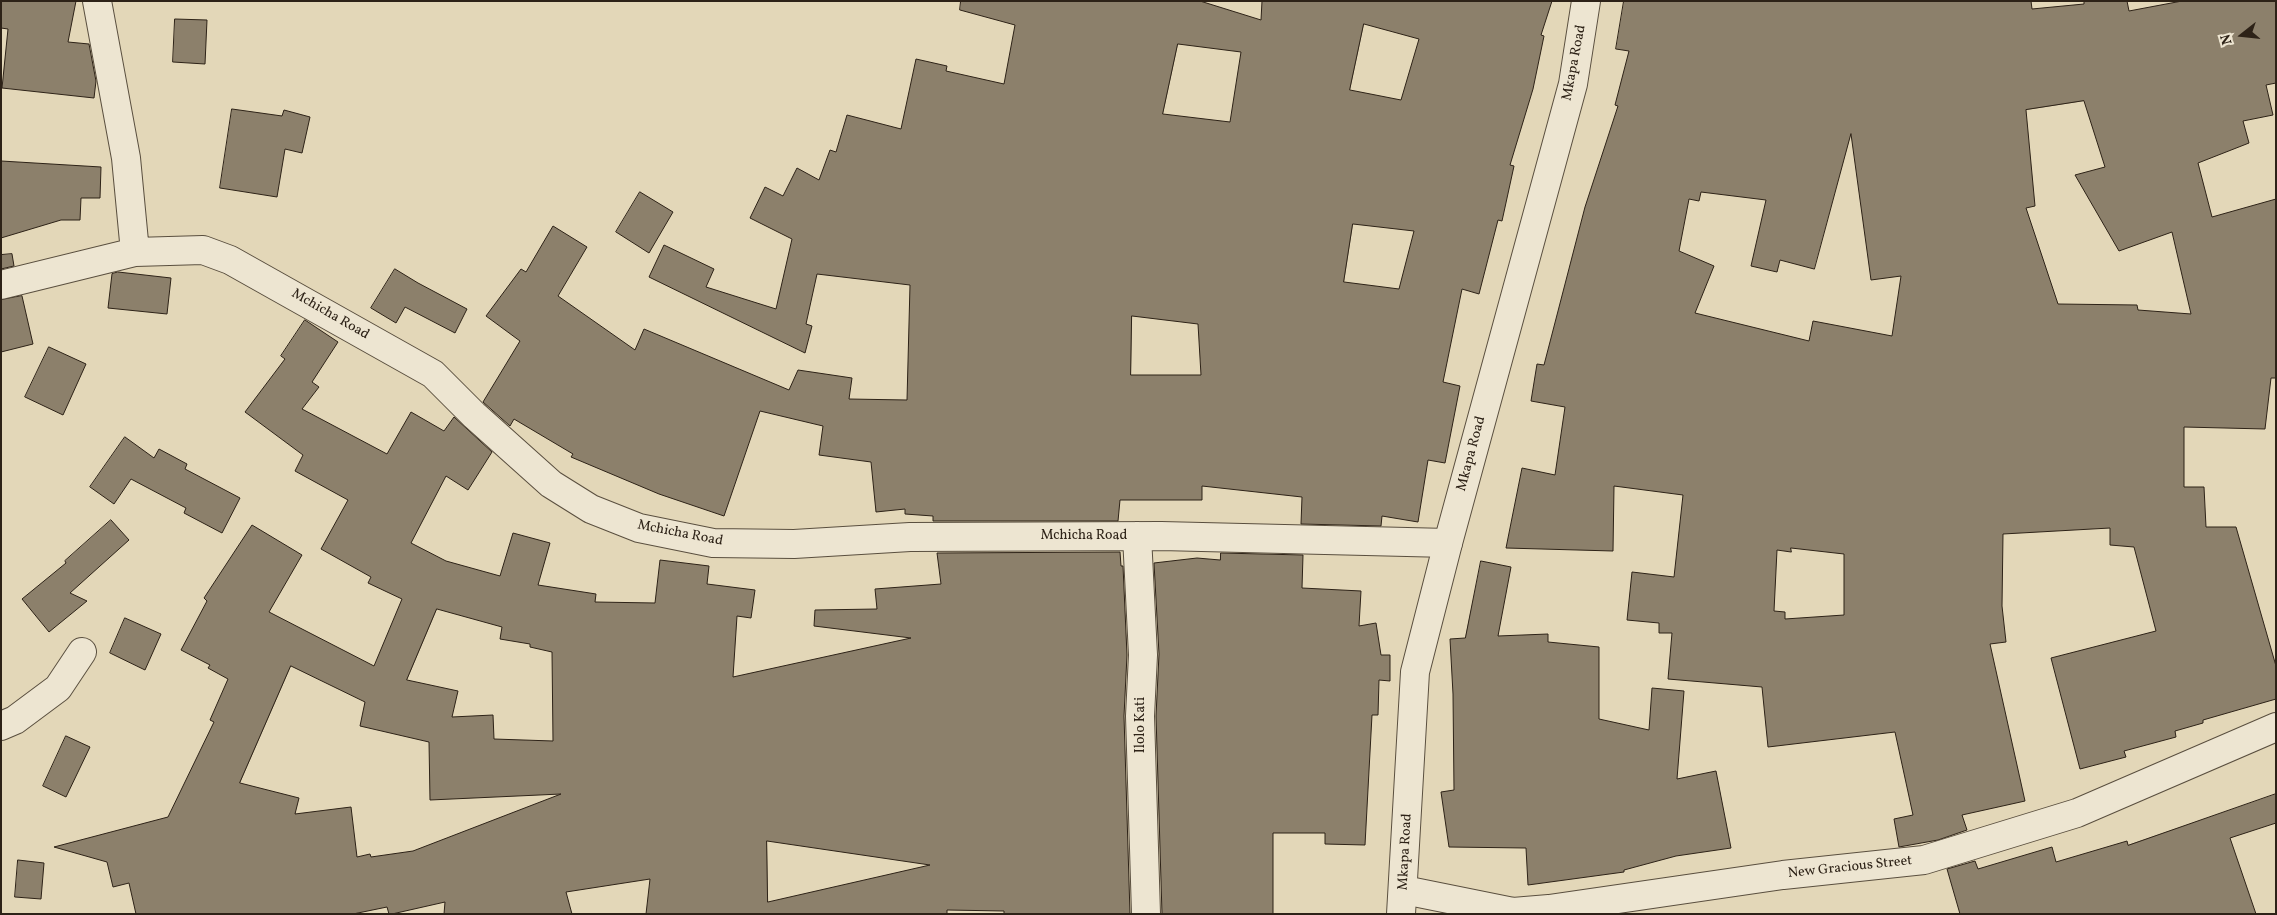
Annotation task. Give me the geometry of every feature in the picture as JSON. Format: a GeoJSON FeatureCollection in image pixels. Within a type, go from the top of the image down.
{"type":"FeatureCollection","features":[{"type":"Feature","properties":{"kind":"street"},"geometry":{"type":"LineString","coordinates":[[97,1],[126,158],[135,252]]}},
{"type":"Feature","properties":{"kind":"street","name":"Mkapa Road"},"geometry":{"type":"LineString","coordinates":[[1402,902],[1415,672],[1572,84],[1586,1]]}},
{"type":"Feature","properties":{"kind":"street","name":"Mchicha Road"},"geometry":{"type":"LineString","coordinates":[[1,285],[135,252],[203,250],[230,260],[433,374],[474,415],[551,484],[591,509],[640,528],[713,543],[776,544],[910,536],[1137,536],[1448,543]]}},
{"type":"Feature","properties":{"kind":"street","name":"Ilolo Kati"},"geometry":{"type":"LineString","coordinates":[[1137,536],[1143,655],[1140,716],[1146,914]]}},
{"type":"Feature","properties":{"kind":"street"},"geometry":{"type":"LineString","coordinates":[[1,726],[15,720],[58,688],[82,652]]}},
{"type":"Feature","properties":{"kind":"street","name":"New Gracious Street"},"geometry":{"type":"LineString","coordinates":[[1402,902],[1514,913],[1783,875],[1924,860],[2077,813],[2276,727]]}},
{"type":"Feature","properties":{"kind":"building"},"geometry":{"type":"Polygon","coordinates":[[[1,1],[76,1],[68,42],[89,44],[96,81],[94,98],[2,88],[8,29],[1,28],[1,1]]]}},
{"type":"Feature","properties":{"kind":"building"},"geometry":{"type":"Polygon","coordinates":[[[961,1],[1200,1],[1261,20],[1262,1],[1552,1],[1541,35],[1544,36],[1533,89],[1510,165],[1514,166],[1502,221],[1498,220],[1479,294],[1462,289],[1443,382],[1460,386],[1445,463],[1428,460],[1418,522],[1382,516],[1381,526],[1301,524],[1302,497],[1202,486],[1202,500],[1120,500],[1118,521],[933,521],[933,516],[905,514],[905,509],[876,512],[871,462],[819,455],[823,426],[760,411],[724,516],[659,494],[571,457],[573,454],[514,419],[510,426],[483,402],[520,341],[486,316],[521,269],[526,272],[553,226],[587,247],[558,296],[635,350],[644,329],[789,390],[798,370],[852,378],[849,399],[907,400],[910,285],[817,274],[806,324],[812,326],[805,353],[649,277],[664,245],[714,269],[706,287],[776,309],[792,239],[750,218],[765,187],[783,196],[797,168],[819,180],[830,150],[836,152],[847,115],[901,129],[916,59],[947,66],[946,71],[1004,84],[1015,25],[960,10],[961,1]],[[1364,24],[1350,90],[1401,100],[1419,39],[1364,24]],[[1178,44],[1163,114],[1230,122],[1241,52],[1178,44]],[[1353,224],[1344,282],[1399,289],[1414,231],[1353,224]],[[1132,316],[1131,375],[1201,375],[1198,324],[1132,316]]]}},
{"type":"Feature","properties":{"kind":"building"},"geometry":{"type":"Polygon","coordinates":[[[1624,1],[2031,1],[2032,9],[2084,4],[2084,1],[2127,1],[2129,11],[2182,1],[2276,1],[2276,83],[2266,85],[2273,115],[2243,121],[2249,143],[2198,163],[2212,217],[2276,199],[2276,378],[2271,378],[2265,429],[2184,427],[2184,487],[2204,487],[2206,527],[2236,527],[2276,666],[2276,699],[2203,720],[2203,723],[2175,731],[2176,737],[2124,751],[2126,757],[2080,769],[2051,658],[2156,631],[2134,547],[2110,545],[2110,528],[2003,534],[2002,606],[2006,642],[1990,644],[2025,801],[1962,815],[1967,830],[1938,840],[1899,847],[1894,819],[1913,815],[1895,732],[1768,747],[1762,687],[1668,679],[1672,633],[1659,633],[1659,623],[1627,620],[1632,572],[1674,577],[1683,495],[1614,486],[1613,551],[1506,548],[1522,468],[1555,475],[1565,407],[1531,401],[1537,364],[1544,365],[1585,207],[1618,106],[1615,105],[1629,51],[1616,49],[1624,1]],[[2084,101],[2026,110],[2035,206],[2026,208],[2058,304],[2137,305],[2138,310],[2191,314],[2172,232],[2119,251],[2075,175],[2105,167],[2084,101]],[[1851,134],[1814,269],[1780,260],[1777,272],[1751,266],[1766,200],[1701,192],[1699,201],[1689,199],[1679,251],[1714,266],[1695,313],[1809,341],[1813,321],[1892,336],[1901,276],[1871,280],[1851,134]],[[1791,548],[1791,552],[1777,550],[1774,611],[1785,612],[1785,619],[1844,615],[1844,554],[1791,548]]]}},
{"type":"Feature","properties":{"kind":"building"},"geometry":{"type":"Polygon","coordinates":[[[175,19],[207,20],[205,64],[173,62],[175,19]]]}},
{"type":"Feature","properties":{"kind":"building"},"geometry":{"type":"Polygon","coordinates":[[[232,109],[282,116],[284,110],[310,117],[302,153],[285,149],[277,197],[220,188],[232,109]]]}},
{"type":"Feature","properties":{"kind":"building"},"geometry":{"type":"Polygon","coordinates":[[[1,161],[101,167],[100,198],[81,198],[80,220],[61,220],[1,238],[1,161]]]}},
{"type":"Feature","properties":{"kind":"building"},"geometry":{"type":"Polygon","coordinates":[[[640,192],[673,212],[649,253],[616,232],[640,192]]]}},
{"type":"Feature","properties":{"kind":"building"},"geometry":{"type":"Polygon","coordinates":[[[12,254],[14,266],[1,269],[1,255],[12,254]]]}},
{"type":"Feature","properties":{"kind":"building"},"geometry":{"type":"Polygon","coordinates":[[[395,269],[467,309],[455,333],[405,307],[396,323],[371,308],[395,269]]]}},
{"type":"Feature","properties":{"kind":"building"},"geometry":{"type":"Polygon","coordinates":[[[118,272],[171,278],[167,314],[108,308],[112,274],[118,272]]]}},
{"type":"Feature","properties":{"kind":"building"},"geometry":{"type":"Polygon","coordinates":[[[22,296],[33,344],[1,352],[1,300],[22,296]]]}},
{"type":"Feature","properties":{"kind":"building"},"geometry":{"type":"Polygon","coordinates":[[[305,320],[338,342],[312,382],[319,387],[302,409],[387,454],[411,412],[444,431],[454,417],[492,452],[468,490],[446,476],[411,543],[446,561],[500,576],[513,533],[550,543],[538,585],[596,594],[595,602],[655,603],[660,560],[709,566],[707,584],[755,590],[751,618],[737,616],[733,677],[911,638],[814,626],[815,610],[877,609],[875,589],[941,584],[937,553],[1120,552],[1121,566],[1123,566],[1127,655],[1124,716],[1130,914],[1004,914],[1004,911],[947,910],[947,914],[646,914],[650,879],[566,892],[572,914],[444,914],[445,902],[392,914],[389,914],[387,907],[353,914],[136,914],[129,883],[113,887],[107,862],[54,847],[168,817],[214,722],[210,720],[228,679],[208,668],[210,665],[181,650],[207,601],[204,598],[252,525],[302,555],[269,612],[374,666],[402,599],[368,583],[371,577],[321,549],[348,500],[295,471],[303,455],[245,412],[285,359],[281,356],[305,320]],[[437,609],[407,680],[458,691],[452,717],[493,715],[494,739],[553,741],[552,652],[530,647],[530,644],[500,639],[502,627],[437,609]],[[291,666],[240,783],[299,798],[295,814],[351,807],[357,857],[370,854],[371,857],[413,851],[561,794],[430,800],[429,742],[360,726],[365,702],[291,666]],[[767,841],[768,902],[930,865],[767,841]]]}},
{"type":"Feature","properties":{"kind":"building"},"geometry":{"type":"Polygon","coordinates":[[[49,347],[86,364],[63,415],[25,397],[49,347]]]}},
{"type":"Feature","properties":{"kind":"building"},"geometry":{"type":"Polygon","coordinates":[[[125,437],[154,458],[159,449],[187,464],[185,469],[240,498],[222,533],[184,513],[186,508],[131,479],[114,504],[90,487],[125,437]]]}},
{"type":"Feature","properties":{"kind":"building"},"geometry":{"type":"Polygon","coordinates":[[[111,520],[129,540],[70,593],[87,601],[49,632],[22,599],[66,563],[65,561],[111,520]]]}},
{"type":"Feature","properties":{"kind":"building"},"geometry":{"type":"Polygon","coordinates":[[[1221,553],[1303,555],[1302,588],[1361,591],[1359,626],[1376,623],[1381,655],[1390,655],[1390,681],[1379,680],[1378,715],[1372,715],[1365,845],[1325,844],[1325,833],[1273,833],[1273,914],[1162,914],[1156,716],[1159,654],[1154,563],[1197,558],[1220,560],[1221,553]]]}},
{"type":"Feature","properties":{"kind":"building"},"geometry":{"type":"Polygon","coordinates":[[[1481,561],[1511,567],[1498,636],[1548,634],[1548,642],[1599,647],[1599,719],[1649,730],[1652,688],[1684,691],[1677,779],[1716,771],[1731,848],[1676,856],[1624,870],[1624,872],[1528,885],[1526,848],[1449,847],[1441,792],[1454,790],[1453,694],[1450,639],[1465,638],[1481,561]]]}},
{"type":"Feature","properties":{"kind":"building"},"geometry":{"type":"Polygon","coordinates":[[[125,618],[161,634],[145,670],[110,653],[125,618]]]}},
{"type":"Feature","properties":{"kind":"building"},"geometry":{"type":"Polygon","coordinates":[[[66,736],[90,747],[66,797],[43,786],[66,736]]]}},
{"type":"Feature","properties":{"kind":"building"},"geometry":{"type":"Polygon","coordinates":[[[2276,794],[2276,823],[2230,838],[2256,914],[1960,914],[1947,869],[1975,861],[1978,869],[2052,847],[2056,862],[2127,841],[2128,845],[2276,794]]]}},
{"type":"Feature","properties":{"kind":"building"},"geometry":{"type":"Polygon","coordinates":[[[18,860],[44,863],[41,899],[15,897],[18,860]]]}}]}
